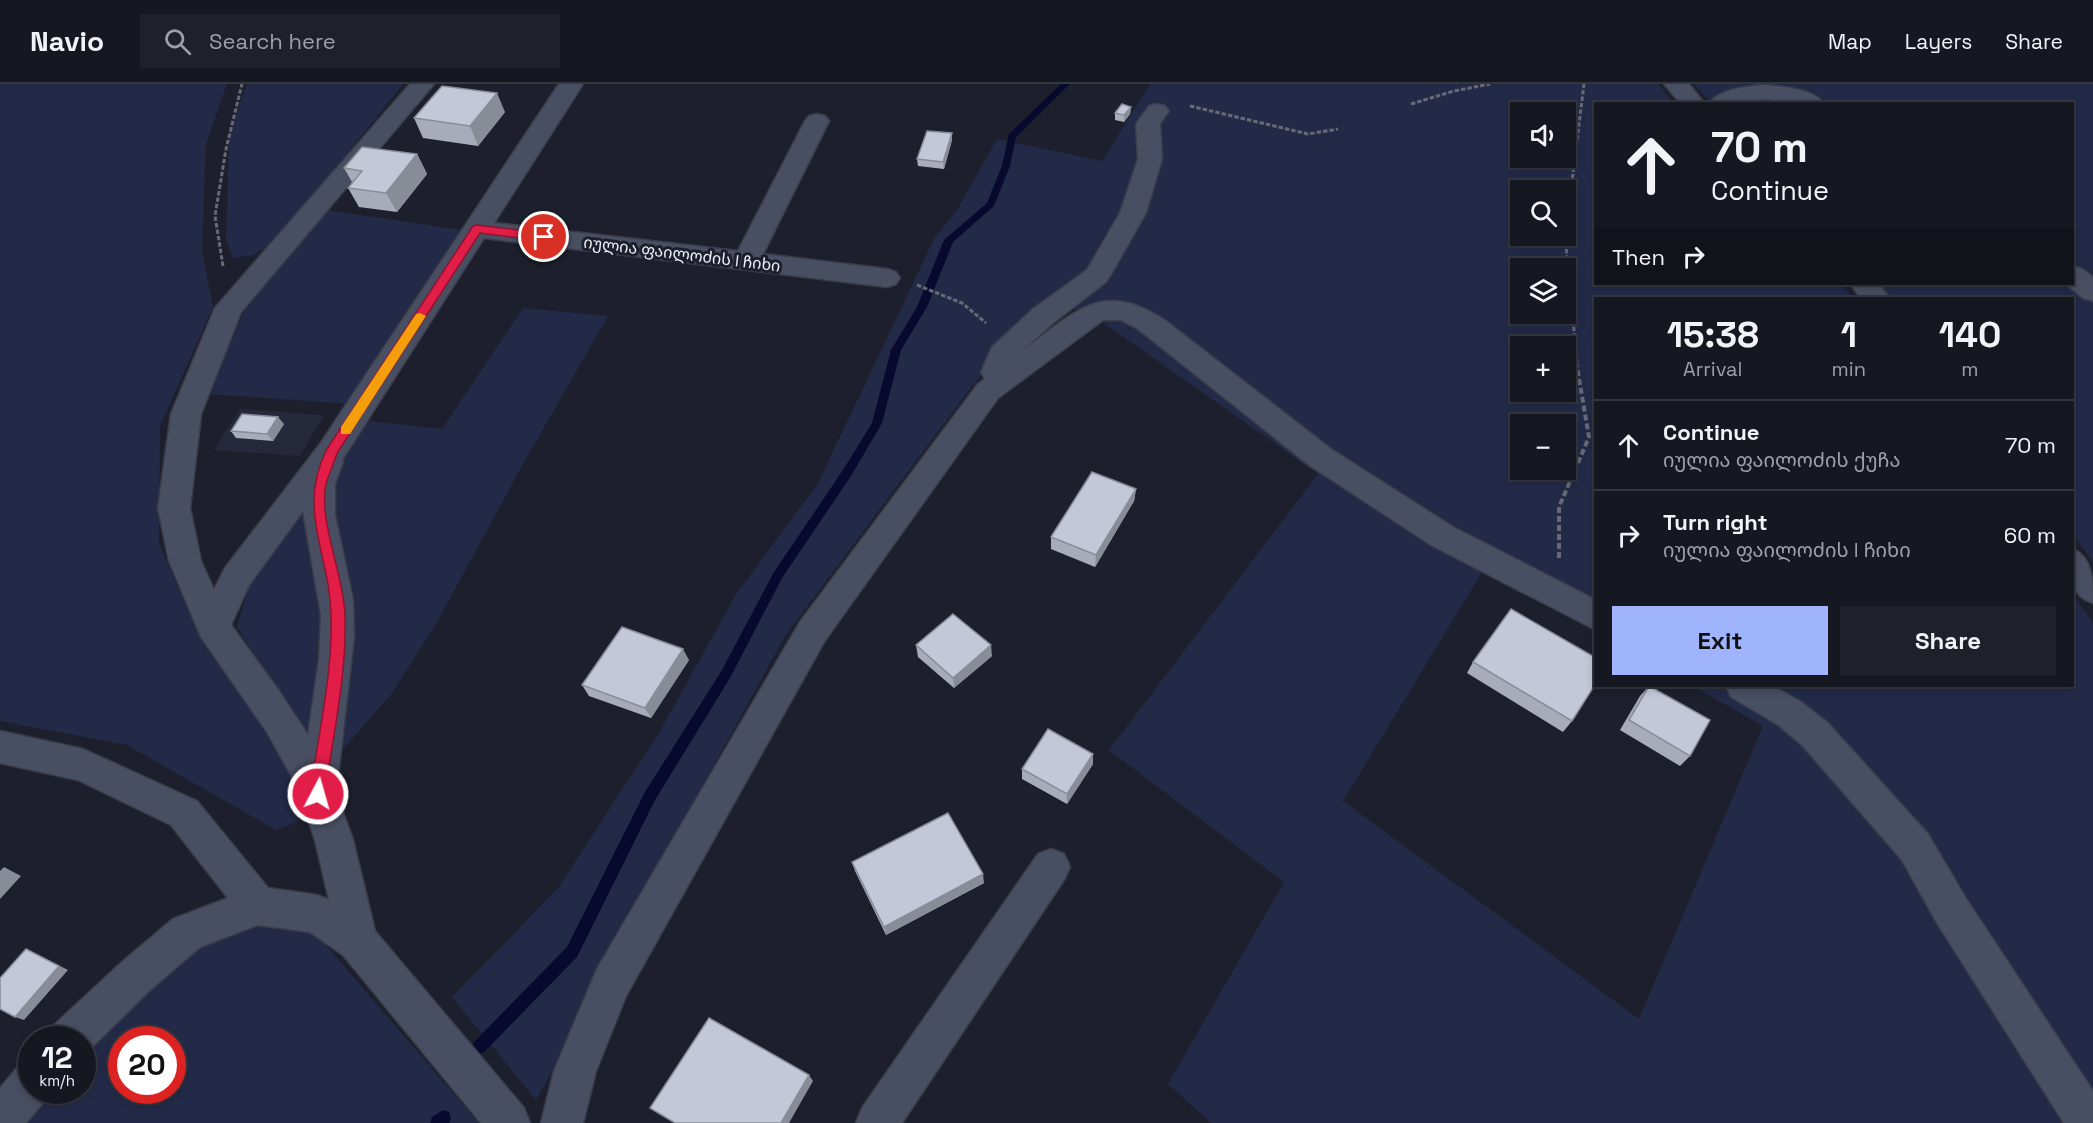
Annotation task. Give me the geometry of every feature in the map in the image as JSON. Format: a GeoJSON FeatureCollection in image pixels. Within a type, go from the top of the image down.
{"type":"FeatureCollection","features":[{"type":"Feature","properties":{"kind":"street"},"geometry":{"type":"LineString","coordinates":[[357,941],[330,826],[313,781],[271,708],[213,627],[185,561],[174,508],[186,414],[230,308],[422,84]]}},
{"type":"Feature","properties":{"kind":"street"},"geometry":{"type":"LineString","coordinates":[[213,627],[236,577],[332,452],[571,84]]}},
{"type":"Feature","properties":{"kind":"street"},"geometry":{"type":"LineString","coordinates":[[1676,84],[1692,102]]}},
{"type":"Feature","properties":{"kind":"street"},"geometry":{"type":"LineString","coordinates":[[1725,102],[1748,93],[1765,90],[1806,102]]}},
{"type":"Feature","properties":{"kind":"street"},"geometry":{"type":"LineString","coordinates":[[562,1123],[575,1071],[610,983],[812,632],[988,391],[1002,354],[1043,316],[1096,276],[1133,213],[1150,159],[1148,124],[1157,111]]}},
{"type":"Feature","properties":{"kind":"street"},"geometry":{"type":"LineString","coordinates":[[746,261],[817,121]]}},
{"type":"Feature","properties":{"kind":"street","name":"იულია ფაილოძის I ჩიხი"},"geometry":{"type":"LineString","coordinates":[[477,229],[887,278]]}},
{"type":"Feature","properties":{"kind":"street"},"geometry":{"type":"LineString","coordinates":[[2074,276],[2093,292]]}},
{"type":"Feature","properties":{"kind":"street"},"geometry":{"type":"LineString","coordinates":[[1864,285],[1875,297]]}},
{"type":"Feature","properties":{"kind":"street"},"geometry":{"type":"LineString","coordinates":[[988,391],[1095,312],[1112,309],[1132,312],[1156,328],[1320,457],[1442,536],[1594,615]]}},
{"type":"Feature","properties":{"kind":"street"},"geometry":{"type":"LineString","coordinates":[[318,794],[334,674],[338,615],[332,570],[321,522],[320,485],[332,452]]}},
{"type":"Feature","properties":{"kind":"street"},"geometry":{"type":"LineString","coordinates":[[2074,563],[2093,590]]}},
{"type":"Feature","properties":{"kind":"street"},"geometry":{"type":"LineString","coordinates":[[1745,687],[1789,712],[1815,734],[1915,847],[1951,910],[2089,1123]]}},
{"type":"Feature","properties":{"kind":"street"},"geometry":{"type":"LineString","coordinates":[[0,747],[83,765],[184,813],[258,906]]}},
{"type":"Feature","properties":{"kind":"street"},"geometry":{"type":"LineString","coordinates":[[877,1123],[1051,867]]}},
{"type":"Feature","properties":{"kind":"street"},"geometry":{"type":"LineString","coordinates":[[84,1026],[136,976],[187,933],[258,906],[317,914],[357,941],[509,1123]]}},
{"type":"Feature","properties":{"kind":"street"},"geometry":{"type":"LineString","coordinates":[[0,1120],[18,1099]]}},
{"type":"Feature","properties":{"kind":"path"},"geometry":{"type":"LineString","coordinates":[[230,308],[215,216],[226,149],[242,84]]}},
{"type":"Feature","properties":{"kind":"path"},"geometry":{"type":"LineString","coordinates":[[1411,104],[1454,91],[1490,84]]}},
{"type":"Feature","properties":{"kind":"path"},"geometry":{"type":"LineString","coordinates":[[1572,180],[1584,84]]}},
{"type":"Feature","properties":{"kind":"path"},"geometry":{"type":"LineString","coordinates":[[1157,111],[1179,105],[1200,107],[1308,134],[1338,129]]}},
{"type":"Feature","properties":{"kind":"path"},"geometry":{"type":"LineString","coordinates":[[1559,561],[1559,507],[1589,437],[1578,378],[1566,246]]}},
{"type":"Feature","properties":{"kind":"path"},"geometry":{"type":"LineString","coordinates":[[887,278],[930,288],[962,303],[988,325],[1002,354]]}},
{"type":"Feature","properties":{"kind":"shaded area"},"geometry":{"type":"Polygon","coordinates":[[[0,84],[227,84],[206,144],[202,251],[213,307],[160,426],[159,543],[189,613],[227,664],[296,772],[301,797],[297,822],[276,830],[127,745],[0,721],[0,84]]]}},
{"type":"Feature","properties":{"kind":"shaded area"},"geometry":{"type":"Polygon","coordinates":[[[247,84],[403,84],[275,243],[253,255],[233,258],[226,240],[229,135],[247,84]]]}},
{"type":"Feature","properties":{"kind":"shaded area"},"geometry":{"type":"Polygon","coordinates":[[[1150,84],[1658,84],[1673,102],[1594,102],[1594,285],[1843,285],[1852,297],[1594,297],[1594,629],[1485,567],[1343,801],[1639,1019],[1763,726],[1695,687],[2074,687],[2074,596],[2093,623],[2093,1123],[1211,1123],[1168,1084],[1284,882],[1109,750],[1318,474],[1088,312],[1041,302],[973,385],[785,636],[599,974],[565,1047],[536,1100],[452,997],[558,888],[659,733],[735,596],[818,483],[934,239],[957,210],[997,139],[1102,161],[1150,84]]]}},
{"type":"Feature","properties":{"kind":"shaded area"},"geometry":{"type":"Polygon","coordinates":[[[1694,84],[2093,84],[2093,562],[2074,536],[2074,297],[1888,297],[1876,285],[2074,285],[2074,102],[1710,102],[1694,84]]]}},
{"type":"Feature","properties":{"kind":"shaded area"},"geometry":{"type":"Polygon","coordinates":[[[327,210],[461,230],[352,404],[208,394],[245,309],[327,210]]]}},
{"type":"Feature","properties":{"kind":"shaded area"},"geometry":{"type":"Polygon","coordinates":[[[523,308],[608,316],[523,464],[436,624],[392,693],[344,748],[310,743],[237,627],[249,587],[294,515],[362,420],[442,429],[523,308]]]}},
{"type":"Feature","properties":{"kind":"shaded area"},"geometry":{"type":"Polygon","coordinates":[[[240,409],[324,415],[300,456],[214,450],[240,409]]]}},
{"type":"Feature","properties":{"kind":"shaded area"},"geometry":{"type":"Polygon","coordinates":[[[281,893],[479,1123],[19,1123],[34,1104],[96,1104],[96,1034],[205,937],[281,893]]]}},
{"type":"Feature","properties":{"kind":"building"},"geometry":{"type":"Polygon","coordinates":[[[442,86],[497,93],[470,126],[414,118],[442,86]]]}},
{"type":"Feature","properties":{"kind":"building"},"geometry":{"type":"Polygon","coordinates":[[[1122,104],[1131,107],[1124,115],[1115,113],[1122,104]]]}},
{"type":"Feature","properties":{"kind":"building"},"geometry":{"type":"Polygon","coordinates":[[[927,131],[952,133],[943,162],[917,159],[927,131]]]}},
{"type":"Feature","properties":{"kind":"building"},"geometry":{"type":"Polygon","coordinates":[[[362,147],[417,154],[386,193],[348,188],[362,171],[344,168],[362,147]]]}},
{"type":"Feature","properties":{"kind":"building"},"geometry":{"type":"Polygon","coordinates":[[[242,414],[278,417],[267,434],[231,431],[242,414]]]}},
{"type":"Feature","properties":{"kind":"building"},"geometry":{"type":"Polygon","coordinates":[[[1092,472],[1136,489],[1096,555],[1051,537],[1092,472]]]}},
{"type":"Feature","properties":{"kind":"building"},"geometry":{"type":"Polygon","coordinates":[[[1511,609],[1594,657],[1594,686],[1572,721],[1473,662],[1511,609]]]}},
{"type":"Feature","properties":{"kind":"building"},"geometry":{"type":"Polygon","coordinates":[[[953,614],[991,645],[953,678],[916,645],[953,614]]]}},
{"type":"Feature","properties":{"kind":"building"},"geometry":{"type":"Polygon","coordinates":[[[622,627],[683,649],[645,708],[582,685],[622,627]]]}},
{"type":"Feature","properties":{"kind":"building"},"geometry":{"type":"Polygon","coordinates":[[[1648,687],[1651,687],[1710,720],[1690,756],[1629,720],[1648,687]]]}},
{"type":"Feature","properties":{"kind":"building"},"geometry":{"type":"Polygon","coordinates":[[[1048,729],[1093,754],[1067,794],[1022,769],[1048,729]]]}},
{"type":"Feature","properties":{"kind":"building"},"geometry":{"type":"Polygon","coordinates":[[[948,813],[983,874],[884,927],[852,862],[948,813]]]}},
{"type":"Feature","properties":{"kind":"building"},"geometry":{"type":"Polygon","coordinates":[[[26,949],[59,966],[15,1017],[0,1009],[0,978],[26,949]]]}},
{"type":"Feature","properties":{"kind":"building"},"geometry":{"type":"Polygon","coordinates":[[[709,1018],[809,1075],[781,1123],[675,1123],[650,1108],[709,1018]]]}},
{"type":"Feature","properties":{"kind":"waterway"},"geometry":{"type":"LineString","coordinates":[[480,1046],[572,952],[650,796],[726,674],[778,575],[847,473],[877,423],[896,350],[922,307],[949,240],[991,204],[1006,166],[1012,136],[1066,84]]}},
{"type":"Feature","properties":{"kind":"waterway"},"geometry":{"type":"LineString","coordinates":[[438,1123],[443,1118]]}},
{"type":"Feature","properties":{"kind":"slow traffic"},"geometry":{"type":"LineString","coordinates":[[346,431],[420,316]]}},
{"type":"Feature","properties":{"kind":"route"},"geometry":{"type":"LineString","coordinates":[[318,794],[334,674],[338,615],[332,570],[321,522],[320,485],[332,452],[477,229],[544,237]]}}]}
